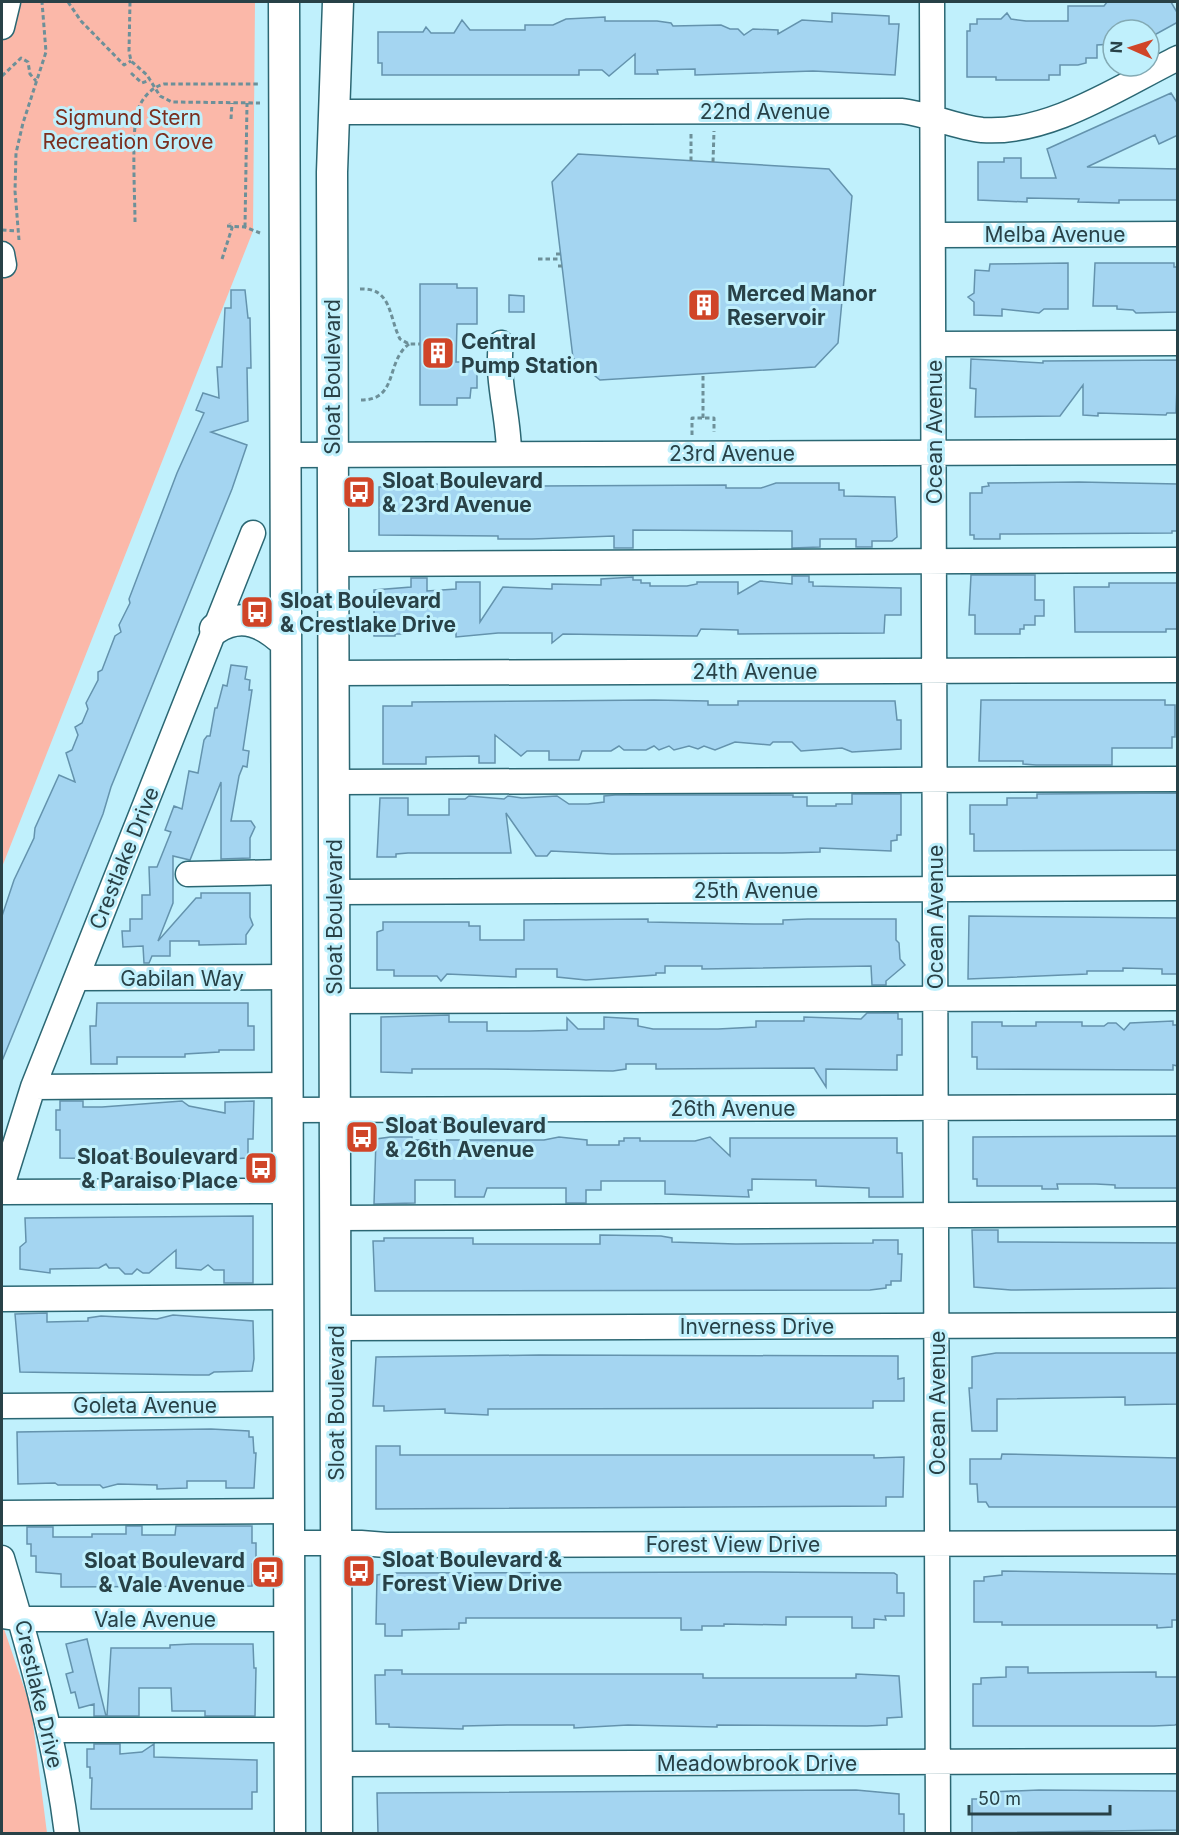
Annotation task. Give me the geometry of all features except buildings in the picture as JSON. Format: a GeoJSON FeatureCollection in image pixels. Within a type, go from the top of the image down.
{"type":"FeatureCollection","features":[{"type":"Feature","properties":{"kind":"main road"},"geometry":{"type":"LineString","coordinates":[[284,2],[290,1833]]}},
{"type":"Feature","properties":{"kind":"main road","name":"Sloat Boulevard"},"geometry":{"type":"LineString","coordinates":[[337,1833],[332,162],[339,2]]}},
{"type":"Feature","properties":{"kind":"main road"},"geometry":{"type":"LineString","coordinates":[[215,629],[233,620],[250,620],[268,628],[286,643]]}},
{"type":"Feature","properties":{"kind":"street"},"geometry":{"type":"LineString","coordinates":[[2,27],[8,2]]}},
{"type":"Feature","properties":{"kind":"street","name":"Ocean Avenue"},"geometry":{"type":"LineString","coordinates":[[933,2],[938,1833]]}},
{"type":"Feature","properties":{"kind":"street","name":"22nd Avenue"},"geometry":{"type":"LineString","coordinates":[[335,112],[901,111],[980,130],[1011,129],[1041,124],[1178,58]]}},
{"type":"Feature","properties":{"kind":"street","name":"Melba Avenue"},"geometry":{"type":"LineString","coordinates":[[933,235],[1178,234]]}},
{"type":"Feature","properties":{"kind":"street"},"geometry":{"type":"LineString","coordinates":[[501,343],[500,386],[507,415],[509,454]]}},
{"type":"Feature","properties":{"kind":"street"},"geometry":{"type":"LineString","coordinates":[[934,344],[1178,343]]}},
{"type":"Feature","properties":{"kind":"street","name":"23rd Avenue"},"geometry":{"type":"LineString","coordinates":[[286,454],[1178,452]]}},
{"type":"Feature","properties":{"kind":"street","name":"Crestlake Drive"},"geometry":{"type":"LineString","coordinates":[[2,1186],[33,1087],[254,533]]}},
{"type":"Feature","properties":{"kind":"street"},"geometry":{"type":"LineString","coordinates":[[333,564],[1178,561]]}},
{"type":"Feature","properties":{"kind":"street","name":"24th Avenue"},"geometry":{"type":"LineString","coordinates":[[333,673],[1178,670]]}},
{"type":"Feature","properties":{"kind":"street"},"geometry":{"type":"LineString","coordinates":[[334,782],[1178,779]]}},
{"type":"Feature","properties":{"kind":"street"},"geometry":{"type":"LineString","coordinates":[[188,874],[287,872]]}},
{"type":"Feature","properties":{"kind":"street","name":"25th Avenue"},"geometry":{"type":"LineString","coordinates":[[334,892],[1178,888]]}},
{"type":"Feature","properties":{"kind":"street","name":"Gabilan Way"},"geometry":{"type":"LineString","coordinates":[[76,978],[287,977]]}},
{"type":"Feature","properties":{"kind":"street"},"geometry":{"type":"LineString","coordinates":[[335,1001],[1178,998]]}},
{"type":"Feature","properties":{"kind":"street","name":"26th Avenue"},"geometry":{"type":"LineString","coordinates":[[33,1087],[288,1097],[335,1110],[1178,1107]]}},
{"type":"Feature","properties":{"kind":"street"},"geometry":{"type":"LineString","coordinates":[[2,1192],[288,1191]]}},
{"type":"Feature","properties":{"kind":"street"},"geometry":{"type":"LineString","coordinates":[[336,1218],[1178,1214]]}},
{"type":"Feature","properties":{"kind":"street"},"geometry":{"type":"LineString","coordinates":[[2,1299],[288,1297]]}},
{"type":"Feature","properties":{"kind":"street","name":"Inverness Drive"},"geometry":{"type":"LineString","coordinates":[[336,1328],[1178,1325]]}},
{"type":"Feature","properties":{"kind":"street","name":"Goleta Avenue"},"geometry":{"type":"LineString","coordinates":[[2,1406],[289,1404]]}},
{"type":"Feature","properties":{"kind":"street"},"geometry":{"type":"LineString","coordinates":[[2,1513],[289,1511]]}},
{"type":"Feature","properties":{"kind":"street","name":"Forest View Drive"},"geometry":{"type":"LineString","coordinates":[[289,1543],[386,1545],[1178,1542]]}},
{"type":"Feature","properties":{"kind":"street","name":"Crestlake Drive"},"geometry":{"type":"LineString","coordinates":[[2,1558],[12,1618],[50,1730],[67,1833]]}},
{"type":"Feature","properties":{"kind":"street","name":"Vale Avenue"},"geometry":{"type":"LineString","coordinates":[[12,1618],[289,1619]]}},
{"type":"Feature","properties":{"kind":"street"},"geometry":{"type":"LineString","coordinates":[[50,1730],[290,1730]]}},
{"type":"Feature","properties":{"kind":"street","name":"Meadowbrook Drive"},"geometry":{"type":"LineString","coordinates":[[337,1764],[1178,1761]]}},
{"type":"Feature","properties":{"kind":"path"},"geometry":{"type":"LineString","coordinates":[[9,255],[17,231],[16,147],[47,48],[42,2]]}},
{"type":"Feature","properties":{"kind":"path"},"geometry":{"type":"LineString","coordinates":[[68,2],[81,21],[124,65],[131,61]]}},
{"type":"Feature","properties":{"kind":"path"},"geometry":{"type":"LineString","coordinates":[[130,2],[128,47],[131,61],[150,80],[160,96],[172,102],[260,103]]}},
{"type":"Feature","properties":{"kind":"path"},"geometry":{"type":"LineString","coordinates":[[2,76],[21,58],[28,62],[30,74],[36,81]]}},
{"type":"Feature","properties":{"kind":"path"},"geometry":{"type":"LineString","coordinates":[[131,73],[142,83],[150,80]]}},
{"type":"Feature","properties":{"kind":"path"},"geometry":{"type":"LineString","coordinates":[[135,222],[136,117],[141,102],[154,87],[173,83],[260,84]]}},
{"type":"Feature","properties":{"kind":"path"},"geometry":{"type":"LineString","coordinates":[[231,118],[232,103]]}},
{"type":"Feature","properties":{"kind":"path"},"geometry":{"type":"LineString","coordinates":[[245,227],[247,103]]}},
{"type":"Feature","properties":{"kind":"path"},"geometry":{"type":"LineString","coordinates":[[691,131],[691,161]]}},
{"type":"Feature","properties":{"kind":"path"},"geometry":{"type":"LineString","coordinates":[[714,131],[714,162]]}},
{"type":"Feature","properties":{"kind":"path"},"geometry":{"type":"LineString","coordinates":[[222,259],[230,226],[245,227],[260,233]]}},
{"type":"Feature","properties":{"kind":"path"},"geometry":{"type":"LineString","coordinates":[[2,230],[17,231]]}},
{"type":"Feature","properties":{"kind":"path"},"geometry":{"type":"LineString","coordinates":[[538,259],[561,259]]}},
{"type":"Feature","properties":{"kind":"path"},"geometry":{"type":"LineString","coordinates":[[360,289],[379,293],[388,302],[394,329],[400,339],[409,344],[420,344]]}},
{"type":"Feature","properties":{"kind":"path"},"geometry":{"type":"LineString","coordinates":[[361,400],[373,400],[382,395],[388,385],[396,359],[409,344]]}},
{"type":"Feature","properties":{"kind":"path"},"geometry":{"type":"LineString","coordinates":[[703,374],[703,418]]}},
{"type":"Feature","properties":{"kind":"path"},"geometry":{"type":"LineString","coordinates":[[692,431],[692,418],[714,418],[714,429]]}},
{"type":"Feature","properties":{"kind":"green space","name":"Sigmund Stern Recreation Grove"},"geometry":{"type":"Polygon","coordinates":[[[2,2],[255,2],[253,231],[2,867],[2,2]]]}},
{"type":"Feature","properties":{"kind":"green space"},"geometry":{"type":"Polygon","coordinates":[[[2,1623],[31,1708],[47,1833],[2,1833],[2,1623]]]}},
{"type":"Feature","properties":{"kind":"place","name":"Merced Manor Reservoir"},"geometry":{"type":"Point","coordinates":[704,305]}},
{"type":"Feature","properties":{"kind":"place","name":"Central Pump Station"},"geometry":{"type":"Point","coordinates":[438,353]}},
{"type":"Feature","properties":{"kind":"place","name":"Sloat Boulevard & 23rd Avenue"},"geometry":{"type":"Point","coordinates":[359,492]}},
{"type":"Feature","properties":{"kind":"place","name":"Sloat Boulevard & Crestlake Drive"},"geometry":{"type":"Point","coordinates":[257,612]}},
{"type":"Feature","properties":{"kind":"place","name":"Sloat Boulevard & 26th Avenue"},"geometry":{"type":"Point","coordinates":[362,1137]}},
{"type":"Feature","properties":{"kind":"place","name":"Sloat Boulevard & Paraiso Place"},"geometry":{"type":"Point","coordinates":[261,1168]}},
{"type":"Feature","properties":{"kind":"place","name":"Sloat Boulevard & Forest View Drive"},"geometry":{"type":"Point","coordinates":[359,1571]}},
{"type":"Feature","properties":{"kind":"place","name":"Sloat Boulevard & Vale Avenue"},"geometry":{"type":"Point","coordinates":[268,1572]}}]}
